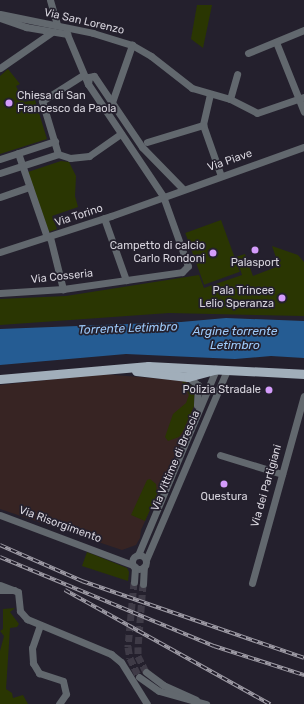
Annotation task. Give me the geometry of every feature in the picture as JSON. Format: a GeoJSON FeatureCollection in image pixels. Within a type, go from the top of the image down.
{"type":"FeatureCollection","features":[{"type":"Feature","properties":{"kind":"main road"},"geometry":{"type":"LineString","coordinates":[[0,379],[108,368],[182,366],[304,374]]}},
{"type":"Feature","properties":{"kind":"main road"},"geometry":{"type":"LineString","coordinates":[[108,368],[188,377],[201,375],[216,369]]}},
{"type":"Feature","properties":{"kind":"street"},"geometry":{"type":"LineString","coordinates":[[50,0],[57,25]]}},
{"type":"Feature","properties":{"kind":"street","name":"Via San Lorenzo"},"geometry":{"type":"LineString","coordinates":[[0,14],[93,33],[132,45],[151,56],[186,84],[210,94],[230,99],[257,113],[301,98]]}},
{"type":"Feature","properties":{"kind":"street","name":"Via San Lorenzo"},"geometry":{"type":"LineString","coordinates":[[0,18],[26,27],[67,34],[83,75]]}},
{"type":"Feature","properties":{"kind":"street"},"geometry":{"type":"LineString","coordinates":[[248,53],[304,30]]}},
{"type":"Feature","properties":{"kind":"street"},"geometry":{"type":"LineString","coordinates":[[0,68],[52,32]]}},
{"type":"Feature","properties":{"kind":"street"},"geometry":{"type":"LineString","coordinates":[[276,42],[301,98],[304,112]]}},
{"type":"Feature","properties":{"kind":"street"},"geometry":{"type":"LineString","coordinates":[[108,114],[132,45]]}},
{"type":"Feature","properties":{"kind":"street"},"geometry":{"type":"LineString","coordinates":[[230,99],[237,74]]}},
{"type":"Feature","properties":{"kind":"street"},"geometry":{"type":"LineString","coordinates":[[58,154],[42,101],[43,98],[83,75],[163,196]]}},
{"type":"Feature","properties":{"kind":"street"},"geometry":{"type":"LineString","coordinates":[[88,84],[89,77],[94,76],[142,147],[183,189]]}},
{"type":"Feature","properties":{"kind":"street"},"geometry":{"type":"LineString","coordinates":[[210,94],[203,125],[221,176]]}},
{"type":"Feature","properties":{"kind":"street"},"geometry":{"type":"LineString","coordinates":[[147,142],[203,125]]}},
{"type":"Feature","properties":{"kind":"street"},"geometry":{"type":"LineString","coordinates":[[0,173],[58,154],[70,158],[89,156],[121,134]]}},
{"type":"Feature","properties":{"kind":"street"},"geometry":{"type":"LineString","coordinates":[[0,159],[55,141]]}},
{"type":"Feature","properties":{"kind":"street","name":"Via Piave"},"geometry":{"type":"LineString","coordinates":[[163,196],[304,147]]}},
{"type":"Feature","properties":{"kind":"street"},"geometry":{"type":"LineString","coordinates":[[18,153],[29,187],[49,237],[63,289]]}},
{"type":"Feature","properties":{"kind":"street"},"geometry":{"type":"LineString","coordinates":[[0,197],[29,187]]}},
{"type":"Feature","properties":{"kind":"street","name":"Via Torino"},"geometry":{"type":"LineString","coordinates":[[0,252],[49,237],[163,196]]}},
{"type":"Feature","properties":{"kind":"street","name":"Via Cosseria"},"geometry":{"type":"LineString","coordinates":[[0,293],[63,289],[184,271],[188,266],[187,259],[163,196]]}},
{"type":"Feature","properties":{"kind":"street"},"geometry":{"type":"LineString","coordinates":[[104,218],[126,280]]}},
{"type":"Feature","properties":{"kind":"street","name":"Via Vittime di Brescia"},"geometry":{"type":"LineString","coordinates":[[134,566],[136,556],[216,369]]}},
{"type":"Feature","properties":{"kind":"street","name":"Via Vittime di Brescia"},"geometry":{"type":"LineString","coordinates":[[143,584],[145,563],[227,370]]}},
{"type":"Feature","properties":{"kind":"street","name":"Via Vittime di Brescia"},"geometry":{"type":"LineString","coordinates":[[188,377],[198,386],[200,391],[192,426]]}},
{"type":"Feature","properties":{"kind":"street","name":"Via dei Partigiani"},"geometry":{"type":"LineString","coordinates":[[252,582],[304,396]]}},
{"type":"Feature","properties":{"kind":"street"},"geometry":{"type":"LineString","coordinates":[[220,455],[282,474]]}},
{"type":"Feature","properties":{"kind":"street","name":"Via Risorgimento"},"geometry":{"type":"LineString","coordinates":[[0,515],[112,556],[134,566]]}},
{"type":"Feature","properties":{"kind":"street","name":"Via Risorgimento"},"geometry":{"type":"LineString","coordinates":[[112,556],[136,556]]}},
{"type":"Feature","properties":{"kind":"street"},"geometry":{"type":"LineString","coordinates":[[136,556],[145,563]]}},
{"type":"Feature","properties":{"kind":"street"},"geometry":{"type":"LineString","coordinates":[[134,582],[134,566],[145,563]]}},
{"type":"Feature","properties":{"kind":"street"},"geometry":{"type":"LineString","coordinates":[[0,585],[14,590],[19,595],[18,605],[23,617],[111,654],[121,662],[147,704]]}},
{"type":"Feature","properties":{"kind":"street"},"geometry":{"type":"LineString","coordinates":[[0,590],[14,590]]}},
{"type":"Feature","properties":{"kind":"street"},"geometry":{"type":"LineString","coordinates":[[40,625],[32,648],[33,663],[39,673],[63,681],[66,694],[59,704]]}},
{"type":"Feature","properties":{"kind":"street"},"geometry":{"type":"LineString","coordinates":[[146,672],[163,685],[201,703]]}},
{"type":"Feature","properties":{"kind":"street"},"geometry":{"type":"LineString","coordinates":[[139,677],[159,691],[201,703]]}},
{"type":"Feature","properties":{"kind":"shaded area"},"geometry":{"type":"Polygon","coordinates":[[[103,374],[187,381],[194,406],[182,440],[141,530],[140,538],[136,545],[122,550],[0,509],[0,385],[103,374]]]}},
{"type":"Feature","properties":{"kind":"green space"},"geometry":{"type":"Polygon","coordinates":[[[197,5],[212,5],[203,48],[191,39],[197,5]]]}},
{"type":"Feature","properties":{"kind":"green space"},"geometry":{"type":"Polygon","coordinates":[[[8,69],[20,84],[16,86],[24,102],[35,100],[47,139],[0,154],[0,76],[8,69]]]}},
{"type":"Feature","properties":{"kind":"green space"},"geometry":{"type":"Polygon","coordinates":[[[61,161],[69,162],[76,176],[75,196],[78,207],[52,216],[57,229],[49,232],[28,172],[61,161]]]}},
{"type":"Feature","properties":{"kind":"green space","name":"Campetto di calcio Carlo Rondoni"},"geometry":{"type":"Polygon","coordinates":[[[221,220],[240,272],[204,285],[185,233],[221,220]]]}},
{"type":"Feature","properties":{"kind":"green space"},"geometry":{"type":"Polygon","coordinates":[[[272,246],[298,255],[304,262],[304,316],[169,313],[0,325],[0,299],[66,296],[199,275],[204,288],[242,275],[236,257],[245,254],[253,276],[279,266],[272,246]]]}},
{"type":"Feature","properties":{"kind":"green space"},"geometry":{"type":"Polygon","coordinates":[[[182,381],[195,387],[194,406],[179,437],[168,441],[165,437],[173,414],[186,403],[189,395],[182,381]]]}},
{"type":"Feature","properties":{"kind":"green space"},"geometry":{"type":"Polygon","coordinates":[[[150,479],[156,484],[157,494],[145,521],[131,515],[147,480],[150,479]]]}},
{"type":"Feature","properties":{"kind":"green space"},"geometry":{"type":"Polygon","coordinates":[[[87,552],[127,568],[129,572],[128,581],[82,566],[87,552]]]}},
{"type":"Feature","properties":{"kind":"green space"},"geometry":{"type":"Polygon","coordinates":[[[15,608],[10,612],[19,624],[17,627],[10,628],[6,689],[12,693],[13,698],[23,695],[28,704],[0,704],[0,651],[4,636],[0,631],[3,629],[3,609],[15,608]]]}},
{"type":"Feature","properties":{"kind":"water","name":"Argine torrente Letimbro"},"geometry":{"type":"Polygon","coordinates":[[[226,318],[304,321],[304,358],[271,356],[235,359],[126,354],[0,365],[0,329],[181,322],[226,318]]]}},
{"type":"Feature","properties":{"kind":"tunnel"},"geometry":{"type":"LineString","coordinates":[[134,582],[128,647],[130,658],[139,677]]}},
{"type":"Feature","properties":{"kind":"tunnel"},"geometry":{"type":"LineString","coordinates":[[143,584],[138,656],[146,672]]}},
{"type":"Feature","properties":{"kind":"railway"},"geometry":{"type":"LineString","coordinates":[[0,545],[82,581],[304,658]]}},
{"type":"Feature","properties":{"kind":"railway"},"geometry":{"type":"LineString","coordinates":[[0,557],[214,646],[304,675]]}},
{"type":"Feature","properties":{"kind":"railway"},"geometry":{"type":"LineString","coordinates":[[65,590],[270,704]]}},
{"type":"Feature","properties":{"kind":"place","name":"Chiesa di San Francesco da Paola"},"geometry":{"type":"Point","coordinates":[9,103]}},
{"type":"Feature","properties":{"kind":"place","name":"Palasport"},"geometry":{"type":"Point","coordinates":[255,250]}},
{"type":"Feature","properties":{"kind":"place","name":"Campetto di calcio Carlo Rondoni"},"geometry":{"type":"Point","coordinates":[213,253]}},
{"type":"Feature","properties":{"kind":"place","name":"Pala Trincee Lelio Speranza"},"geometry":{"type":"Point","coordinates":[282,298]}},
{"type":"Feature","properties":{"kind":"place","name":"Polizia Stradale"},"geometry":{"type":"Point","coordinates":[269,390]}},
{"type":"Feature","properties":{"kind":"place","name":"Questura"},"geometry":{"type":"Point","coordinates":[224,484]}},
{"type":"Feature","properties":{"kind":"water label","name":"Torrente Letimbro"},"geometry":{"type":"Point","coordinates":[128,329]}}]}
